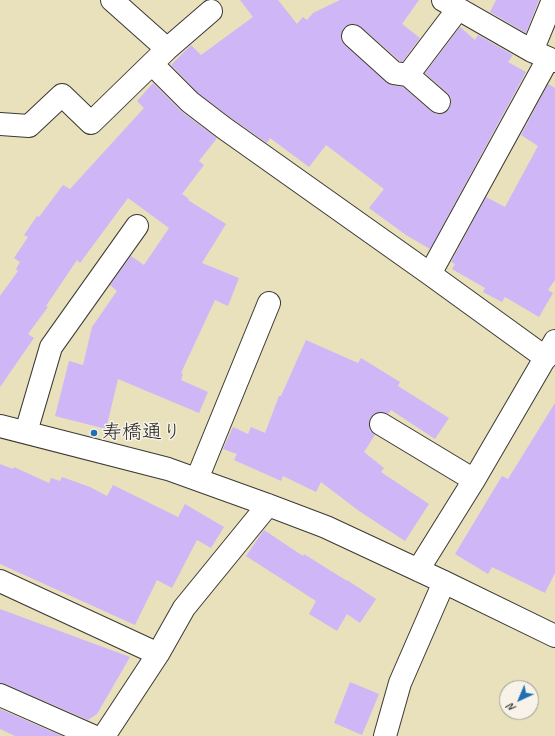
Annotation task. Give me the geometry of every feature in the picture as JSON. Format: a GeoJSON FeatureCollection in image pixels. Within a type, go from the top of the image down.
{"type":"FeatureCollection","features":[{"type":"Feature","properties":{"kind":"street"},"geometry":{"type":"LineString","coordinates":[[112,0],[167,49]]}},
{"type":"Feature","properties":{"kind":"street"},"geometry":{"type":"LineString","coordinates":[[430,274],[545,57],[553,0]]}},
{"type":"Feature","properties":{"kind":"street"},"geometry":{"type":"LineString","coordinates":[[408,75],[450,4],[545,57]]}},
{"type":"Feature","properties":{"kind":"street"},"geometry":{"type":"LineString","coordinates":[[0,124],[29,126],[62,95],[91,123],[167,49],[210,11]]}},
{"type":"Feature","properties":{"kind":"street"},"geometry":{"type":"LineString","coordinates":[[353,36],[394,73],[408,75],[438,102]]}},
{"type":"Feature","properties":{"kind":"street"},"geometry":{"type":"LineString","coordinates":[[152,64],[190,102],[224,128],[430,274],[550,349],[474,480],[418,570]]}},
{"type":"Feature","properties":{"kind":"street"},"geometry":{"type":"LineString","coordinates":[[26,432],[51,347],[137,226]]}},
{"type":"Feature","properties":{"kind":"street"},"geometry":{"type":"LineString","coordinates":[[197,479],[269,303]]}},
{"type":"Feature","properties":{"kind":"street"},"geometry":{"type":"LineString","coordinates":[[381,424],[474,480]]}},
{"type":"Feature","properties":{"kind":"street"},"geometry":{"type":"LineString","coordinates":[[0,426],[168,469],[268,505],[326,527],[555,636]]}},
{"type":"Feature","properties":{"kind":"street"},"geometry":{"type":"LineString","coordinates":[[104,736],[158,654],[184,608],[268,505]]}},
{"type":"Feature","properties":{"kind":"street"},"geometry":{"type":"LineString","coordinates":[[0,581],[158,654]]}},
{"type":"Feature","properties":{"kind":"street"},"geometry":{"type":"LineString","coordinates":[[385,736],[400,683],[444,582]]}},
{"type":"Feature","properties":{"kind":"street"},"geometry":{"type":"LineString","coordinates":[[0,695],[93,736]]}},
{"type":"Feature","properties":{"kind":"building"},"geometry":{"type":"Polygon","coordinates":[[[240,0],[278,0],[297,24],[303,17],[307,20],[313,13],[340,0],[419,0],[402,24],[420,38],[402,62],[356,24],[350,24],[344,27],[341,33],[341,39],[345,45],[386,82],[403,87],[436,114],[443,114],[448,110],[451,105],[451,98],[425,73],[460,27],[475,40],[478,35],[513,55],[508,62],[526,72],[430,249],[406,235],[369,208],[384,189],[326,145],[309,167],[270,138],[267,143],[231,118],[198,93],[171,65],[191,45],[201,55],[253,17],[240,0]]]}},
{"type":"Feature","properties":{"kind":"building"},"geometry":{"type":"Polygon","coordinates":[[[496,0],[539,0],[526,33],[490,12],[496,0]]]}},
{"type":"Feature","properties":{"kind":"building"},"geometry":{"type":"Polygon","coordinates":[[[153,83],[182,112],[217,138],[199,161],[204,165],[182,194],[189,199],[188,200],[226,224],[202,263],[239,278],[228,306],[215,300],[181,373],[183,374],[181,380],[208,392],[199,413],[118,379],[106,429],[55,416],[69,361],[83,365],[92,327],[117,291],[110,285],[131,256],[144,265],[169,228],[128,198],[80,263],[77,260],[46,306],[48,307],[28,334],[34,338],[0,387],[0,296],[18,271],[16,269],[20,262],[14,258],[28,237],[24,235],[37,216],[39,217],[63,185],[70,189],[144,108],[137,101],[153,83]]]}},
{"type":"Feature","properties":{"kind":"building"},"geometry":{"type":"Polygon","coordinates":[[[548,84],[555,88],[555,280],[548,290],[553,293],[539,317],[505,297],[502,302],[483,292],[485,288],[452,269],[455,264],[451,262],[486,197],[505,207],[538,146],[521,135],[548,84]]]}},
{"type":"Feature","properties":{"kind":"building"},"geometry":{"type":"Polygon","coordinates":[[[306,340],[358,363],[361,358],[400,382],[398,386],[449,418],[435,439],[391,410],[388,414],[382,412],[375,413],[370,418],[370,430],[375,435],[364,452],[384,468],[381,472],[429,504],[405,541],[359,511],[321,482],[316,492],[283,476],[281,481],[234,460],[237,454],[223,449],[233,427],[248,434],[251,427],[265,433],[279,396],[281,396],[306,340]]]}},
{"type":"Feature","properties":{"kind":"building"},"geometry":{"type":"Polygon","coordinates":[[[555,403],[555,573],[545,593],[492,567],[488,574],[455,554],[502,476],[508,479],[555,403]]]}},
{"type":"Feature","properties":{"kind":"building"},"geometry":{"type":"Polygon","coordinates":[[[0,464],[13,469],[14,467],[49,483],[51,478],[60,481],[62,477],[90,487],[107,496],[113,485],[178,517],[185,504],[224,527],[211,548],[197,540],[172,588],[157,580],[135,625],[0,564],[0,464]]]}},
{"type":"Feature","properties":{"kind":"building"},"geometry":{"type":"Polygon","coordinates":[[[264,530],[303,556],[304,554],[376,599],[360,623],[347,614],[337,631],[309,614],[316,601],[246,556],[264,530]]]}},
{"type":"Feature","properties":{"kind":"building"},"geometry":{"type":"Polygon","coordinates":[[[0,609],[130,657],[97,714],[88,720],[0,683],[0,609]]]}},
{"type":"Feature","properties":{"kind":"building"},"geometry":{"type":"Polygon","coordinates":[[[350,682],[379,694],[362,735],[334,723],[350,682]]]}},
{"type":"Feature","properties":{"kind":"building"},"geometry":{"type":"Polygon","coordinates":[[[0,709],[62,736],[15,736],[0,729],[0,709]]]}},
{"type":"Feature","properties":{"kind":"place","name":"寿橋通り"},"geometry":{"type":"Point","coordinates":[94,433]}}]}
